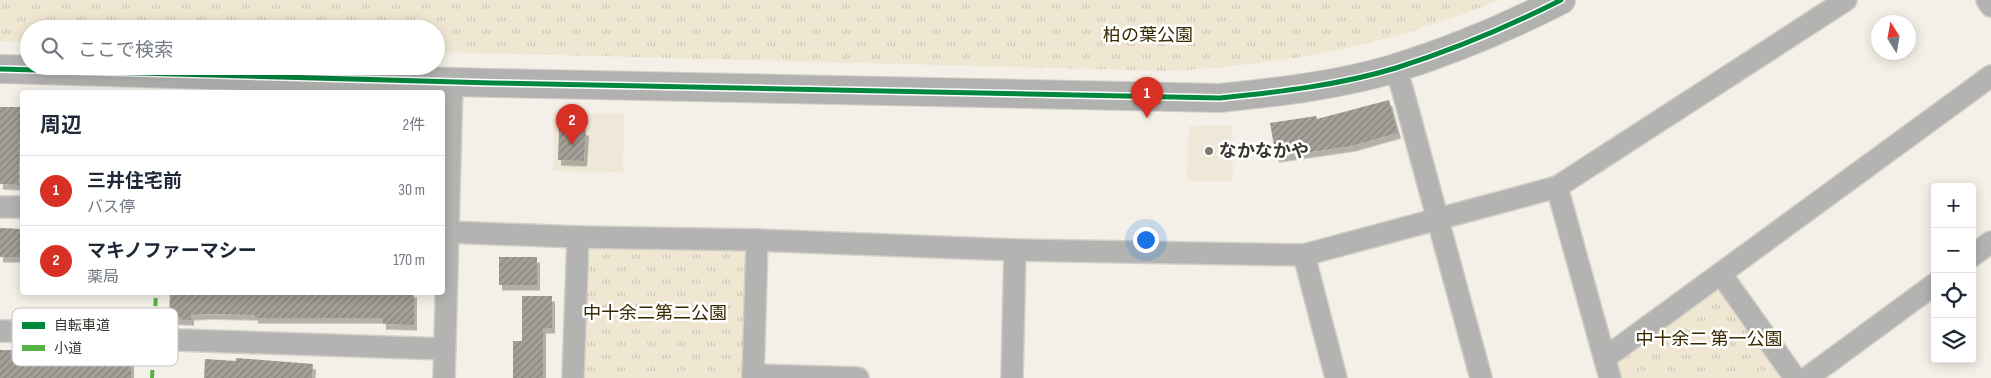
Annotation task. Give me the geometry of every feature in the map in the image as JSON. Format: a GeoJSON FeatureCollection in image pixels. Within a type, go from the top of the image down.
{"type":"FeatureCollection","features":[{"type":"Feature","properties":{"kind":"street"},"geometry":{"type":"LineString","coordinates":[[209,75],[1220,98],[1270,93],[1327,84],[1395,68],[1491,34],[1562,0]]}},
{"type":"Feature","properties":{"kind":"street"},"geometry":{"type":"LineString","coordinates":[[447,224],[578,237],[757,240],[1015,250],[1304,255],[1557,186],[1846,0]]}},
{"type":"Feature","properties":{"kind":"street"},"geometry":{"type":"LineString","coordinates":[[1987,0],[1991,6]]}},
{"type":"Feature","properties":{"kind":"street"},"geometry":{"type":"LineString","coordinates":[[1395,68],[1481,378]]}},
{"type":"Feature","properties":{"kind":"street"},"geometry":{"type":"LineString","coordinates":[[0,69],[20,70]]}},
{"type":"Feature","properties":{"kind":"street"},"geometry":{"type":"LineString","coordinates":[[1557,186],[1607,368],[1721,274],[1991,76]]}},
{"type":"Feature","properties":{"kind":"street"},"geometry":{"type":"LineString","coordinates":[[444,378],[452,82]]}},
{"type":"Feature","properties":{"kind":"street"},"geometry":{"type":"LineString","coordinates":[[0,207],[20,207]]}},
{"type":"Feature","properties":{"kind":"street"},"geometry":{"type":"LineString","coordinates":[[573,378],[578,237]]}},
{"type":"Feature","properties":{"kind":"street"},"geometry":{"type":"LineString","coordinates":[[757,240],[753,376],[858,378]]}},
{"type":"Feature","properties":{"kind":"street"},"geometry":{"type":"LineString","coordinates":[[1976,253],[1991,242]]}},
{"type":"Feature","properties":{"kind":"street"},"geometry":{"type":"LineString","coordinates":[[1012,378],[1015,250]]}},
{"type":"Feature","properties":{"kind":"street"},"geometry":{"type":"LineString","coordinates":[[1304,255],[1336,378]]}},
{"type":"Feature","properties":{"kind":"street"},"geometry":{"type":"LineString","coordinates":[[1721,274],[1795,378]]}},
{"type":"Feature","properties":{"kind":"street"},"geometry":{"type":"LineString","coordinates":[[1807,378],[1931,287]]}},
{"type":"Feature","properties":{"kind":"street"},"geometry":{"type":"LineString","coordinates":[[178,340],[445,349]]}},
{"type":"Feature","properties":{"kind":"shaded area"},"geometry":{"type":"Polygon","coordinates":[[[554,113],[624,114],[623,172],[553,171],[554,113]]]}},
{"type":"Feature","properties":{"kind":"shaded area"},"geometry":{"type":"Polygon","coordinates":[[[1232,125],[1233,181],[1187,181],[1189,126],[1232,125]]]}},
{"type":"Feature","properties":{"kind":"green space","name":"柏の葉公園"},"geometry":{"type":"Polygon","coordinates":[[[0,0],[1499,0],[1459,16],[1418,29],[1337,50],[1254,64],[1169,71],[445,52],[445,20],[20,20],[20,42],[0,41],[0,0]]]}},
{"type":"Feature","properties":{"kind":"green space","name":"中十余二第二公園"},"geometry":{"type":"Polygon","coordinates":[[[594,246],[738,249],[747,258],[743,378],[582,378],[585,254],[594,246]]]}},
{"type":"Feature","properties":{"kind":"green space","name":"中十余二 第一公園"},"geometry":{"type":"Polygon","coordinates":[[[1710,291],[1722,293],[1784,378],[1620,378],[1617,368],[1620,356],[1710,291]]]}},
{"type":"Feature","properties":{"kind":"building"},"geometry":{"type":"Polygon","coordinates":[[[1389,100],[1398,133],[1352,146],[1276,157],[1270,123],[1316,116],[1317,119],[1389,100]]]}},
{"type":"Feature","properties":{"kind":"building"},"geometry":{"type":"Polygon","coordinates":[[[0,107],[20,107],[19,185],[0,184],[0,107]]]}},
{"type":"Feature","properties":{"kind":"building"},"geometry":{"type":"Polygon","coordinates":[[[559,129],[586,130],[584,161],[558,160],[559,129]]]}},
{"type":"Feature","properties":{"kind":"building"},"geometry":{"type":"Polygon","coordinates":[[[0,228],[20,229],[20,257],[0,257],[0,228]]]}},
{"type":"Feature","properties":{"kind":"building"},"geometry":{"type":"Polygon","coordinates":[[[499,257],[537,257],[537,285],[499,285],[499,257]]]}},
{"type":"Feature","properties":{"kind":"building"},"geometry":{"type":"Polygon","coordinates":[[[170,295],[414,295],[414,325],[383,324],[383,318],[255,318],[255,315],[208,314],[191,315],[191,320],[178,319],[178,308],[169,308],[170,295]]]}},
{"type":"Feature","properties":{"kind":"building"},"geometry":{"type":"Polygon","coordinates":[[[522,296],[552,296],[552,328],[543,328],[543,378],[513,378],[513,341],[522,341],[522,296]]]}},
{"type":"Feature","properties":{"kind":"building"},"geometry":{"type":"Polygon","coordinates":[[[0,350],[12,350],[12,366],[131,366],[131,378],[0,378],[0,350]]]}},
{"type":"Feature","properties":{"kind":"building"},"geometry":{"type":"Polygon","coordinates":[[[236,358],[313,364],[312,378],[204,378],[205,359],[236,361],[236,358]]]}},
{"type":"Feature","properties":{"kind":"marked path"},"geometry":{"type":"LineString","coordinates":[[155,308],[156,295]]}},
{"type":"Feature","properties":{"kind":"marked path"},"geometry":{"type":"LineString","coordinates":[[152,378],[153,366]]}},
{"type":"Feature","properties":{"kind":"cycle path"},"geometry":{"type":"LineString","coordinates":[[211,75],[492,83],[1220,98],[1331,83],[1396,68],[1480,37],[1561,0]]}},
{"type":"Feature","properties":{"kind":"cycle path"},"geometry":{"type":"LineString","coordinates":[[0,69],[20,70]]}},
{"type":"Feature","properties":{"kind":"place","name":"三井住宅前"},"geometry":{"type":"Point","coordinates":[1147,118]}},
{"type":"Feature","properties":{"kind":"place","name":"マキノファーマシー"},"geometry":{"type":"Point","coordinates":[572,145]}},
{"type":"Feature","properties":{"kind":"place","name":"なかなかや"},"geometry":{"type":"Point","coordinates":[1209,151]}}]}
